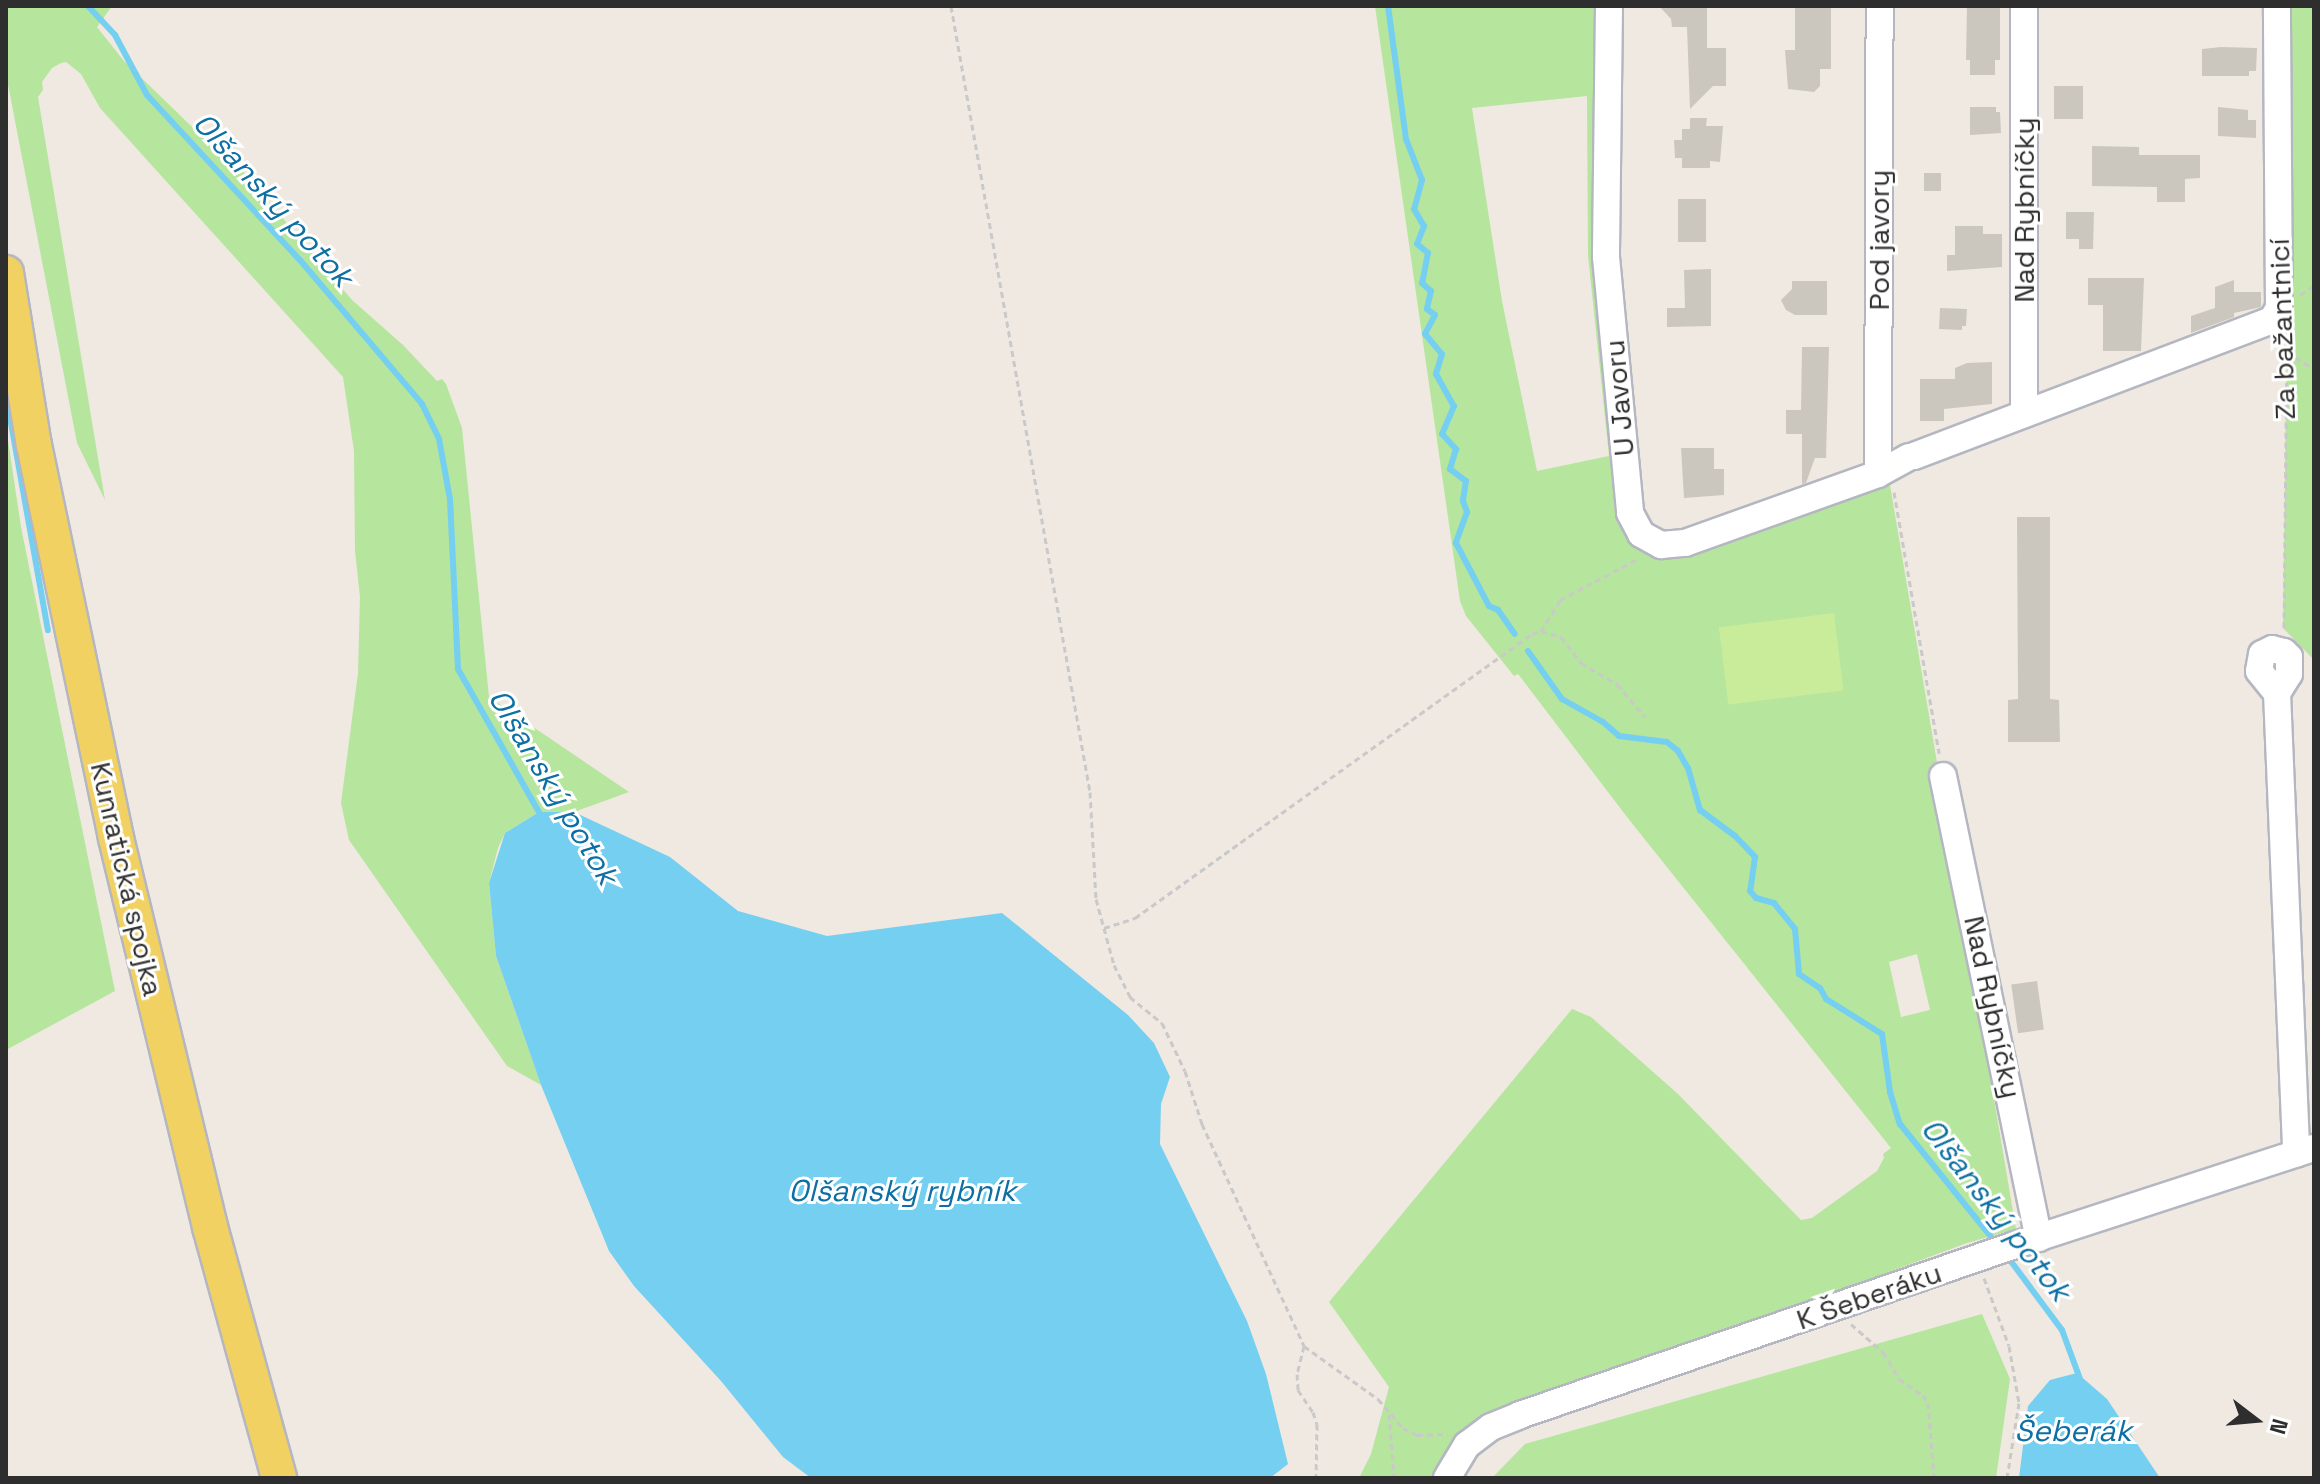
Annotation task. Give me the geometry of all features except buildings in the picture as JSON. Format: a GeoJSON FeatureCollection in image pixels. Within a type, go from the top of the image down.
{"type":"FeatureCollection","features":[{"type":"Feature","properties":{"kind":"main road","name":"Kunratická spojka"},"geometry":{"type":"LineString","coordinates":[[6,273],[34,445],[116,838],[210,1227],[279,1478]]}},
{"type":"Feature","properties":{"kind":"street","name":"U Javoru"},"geometry":{"type":"LineString","coordinates":[[1609,6],[1606,257],[1630,513],[1641,534],[1654,542]]}},
{"type":"Feature","properties":{"kind":"street","name":"Pod javory"},"geometry":{"type":"LineString","coordinates":[[1880,6],[1898,463]]}},
{"type":"Feature","properties":{"kind":"street","name":"Nad Rybníčky"},"geometry":{"type":"LineString","coordinates":[[2024,6],[2024,414]]}},
{"type":"Feature","properties":{"kind":"street","name":"Za bažantnicí"},"geometry":{"type":"LineString","coordinates":[[2277,6],[2279,308]]}},
{"type":"Feature","properties":{"kind":"street"},"geometry":{"type":"LineString","coordinates":[[1654,542],[1661,545],[1685,543],[2272,320],[2279,308]]}},
{"type":"Feature","properties":{"kind":"street"},"geometry":{"type":"LineString","coordinates":[[2284,652],[2272,649],[2262,654],[2258,661],[2259,671],[2277,693],[2305,1151]]}},
{"type":"Feature","properties":{"kind":"street","name":"Nad Rybníčky"},"geometry":{"type":"LineString","coordinates":[[1943,776],[2007,1248]]}},
{"type":"Feature","properties":{"kind":"street","name":"K Šeberáku"},"geometry":{"type":"LineString","coordinates":[[1447,1478],[1467,1445],[1491,1427],[1520,1415],[2007,1248],[2305,1151]]}},
{"type":"Feature","properties":{"kind":"path"},"geometry":{"type":"LineString","coordinates":[[951,6],[1090,792],[1096,899],[1114,965],[1130,997],[1162,1023],[1185,1071],[1202,1124],[1304,1346],[1378,1399],[1389,1414],[1417,1435],[1448,1434],[1467,1445]]}},
{"type":"Feature","properties":{"kind":"path","name":"Za bažantnicí"},"geometry":{"type":"LineString","coordinates":[[2279,308],[2287,318],[2284,652]]}},
{"type":"Feature","properties":{"kind":"path"},"geometry":{"type":"LineString","coordinates":[[2286,352],[2314,369]]}},
{"type":"Feature","properties":{"kind":"path"},"geometry":{"type":"LineString","coordinates":[[1898,463],[1943,776]]}},
{"type":"Feature","properties":{"kind":"path"},"geometry":{"type":"LineString","coordinates":[[1104,928],[1135,918],[1525,639],[1541,631],[1560,600],[1631,565],[1654,542]]}},
{"type":"Feature","properties":{"kind":"path"},"geometry":{"type":"LineString","coordinates":[[1541,631],[1561,637],[1581,663],[1617,684],[1645,717]]}},
{"type":"Feature","properties":{"kind":"path"},"geometry":{"type":"LineString","coordinates":[[2007,1248],[2009,1346],[2019,1403],[2007,1478]]}},
{"type":"Feature","properties":{"kind":"path"},"geometry":{"type":"LineString","coordinates":[[1842,1306],[1848,1321],[1883,1352],[1899,1379],[1923,1395],[1928,1403],[1934,1478]]}},
{"type":"Feature","properties":{"kind":"path"},"geometry":{"type":"LineString","coordinates":[[1304,1346],[1297,1374],[1298,1390],[1317,1424],[1316,1478]]}},
{"type":"Feature","properties":{"kind":"path"},"geometry":{"type":"LineString","coordinates":[[1389,1414],[1394,1478]]}},
{"type":"Feature","properties":{"kind":"green space"},"geometry":{"type":"Polygon","coordinates":[[[6,6],[112,6],[97,27],[124,61],[220,154],[225,150],[352,300],[403,345],[437,381],[442,379],[446,384],[462,428],[489,697],[629,792],[574,812],[539,812],[505,833],[498,848],[489,883],[496,956],[541,1085],[507,1066],[349,840],[341,803],[358,673],[360,597],[355,551],[354,451],[343,377],[100,108],[81,74],[66,62],[61,63],[52,68],[42,82],[43,90],[38,97],[105,500],[77,443],[6,74],[6,6]]]}},
{"type":"Feature","properties":{"kind":"green space"},"geometry":{"type":"Polygon","coordinates":[[[1375,6],[1596,6],[1595,260],[1619,522],[1640,551],[1664,558],[1697,550],[1890,485],[2016,1229],[1967,1243],[1458,1432],[1435,1478],[1359,1478],[1371,1454],[1389,1387],[1329,1302],[1572,1009],[1591,1017],[1678,1094],[1801,1220],[1812,1218],[1877,1171],[1883,1154],[1891,1148],[1627,817],[1518,674],[1514,676],[1466,616],[1460,601],[1375,6]],[[1587,96],[1472,108],[1502,301],[1537,471],[1609,456],[1588,255],[1587,96]],[[1917,954],[1889,962],[1901,1017],[1930,1010],[1917,954]]]}},
{"type":"Feature","properties":{"kind":"green space"},"geometry":{"type":"Polygon","coordinates":[[[2277,6],[2314,6],[2314,660],[2283,628],[2287,318],[2277,6]]]}},
{"type":"Feature","properties":{"kind":"green space"},"geometry":{"type":"Polygon","coordinates":[[[6,427],[21,527],[115,991],[6,1050],[6,427]]]}},
{"type":"Feature","properties":{"kind":"green space"},"geometry":{"type":"Polygon","coordinates":[[[1834,613],[1844,690],[1728,705],[1719,627],[1834,613]]]}},
{"type":"Feature","properties":{"kind":"green space"},"geometry":{"type":"Polygon","coordinates":[[[1982,1314],[2010,1379],[1996,1478],[1492,1478],[1525,1444],[1982,1314]]]}},
{"type":"Feature","properties":{"kind":"water","name":"Olšanský rybník"},"geometry":{"type":"Polygon","coordinates":[[[539,812],[574,812],[670,857],[738,911],[827,936],[1002,913],[1128,1015],[1154,1043],[1170,1077],[1161,1104],[1160,1144],[1247,1321],[1266,1374],[1288,1464],[1270,1478],[811,1478],[783,1457],[721,1381],[634,1286],[609,1251],[541,1085],[496,956],[489,883],[505,833],[539,812]]]}},
{"type":"Feature","properties":{"kind":"water","name":"Šeberák"},"geometry":{"type":"Polygon","coordinates":[[[2077,1373],[2107,1399],[2160,1478],[2019,1478],[2028,1406],[2050,1380],[2077,1373]]]}},
{"type":"Feature","properties":{"kind":"waterway","name":"Olšanský potok"},"geometry":{"type":"LineString","coordinates":[[88,6],[115,35],[147,95],[300,260],[422,404],[439,439],[450,499],[458,669],[543,819]]}},
{"type":"Feature","properties":{"kind":"waterway"},"geometry":{"type":"LineString","coordinates":[[1388,6],[1406,139],[1422,180],[1414,209],[1424,226],[1417,244],[1428,253],[1422,283],[1431,291],[1427,309],[1435,315],[1425,334],[1442,354],[1436,374],[1454,406],[1442,434],[1456,449],[1450,469],[1466,481],[1463,501],[1467,512],[1456,543],[1489,606],[1498,610],[1515,634]]}},
{"type":"Feature","properties":{"kind":"waterway"},"geometry":{"type":"LineString","coordinates":[[6,395],[48,630]]}},
{"type":"Feature","properties":{"kind":"waterway","name":"Olšanský potok"},"geometry":{"type":"LineString","coordinates":[[1528,651],[1562,699],[1603,722],[1619,736],[1667,742],[1678,751],[1688,768],[1700,810],[1735,836],[1755,857],[1750,891],[1756,898],[1774,903],[1795,929],[1799,974],[1820,988],[1826,999],[1882,1034],[1890,1092],[1900,1124],[1997,1244]]}},
{"type":"Feature","properties":{"kind":"waterway","name":"Olšanský potok"},"geometry":{"type":"LineString","coordinates":[[2007,1256],[2062,1330],[2080,1379]]}}]}
